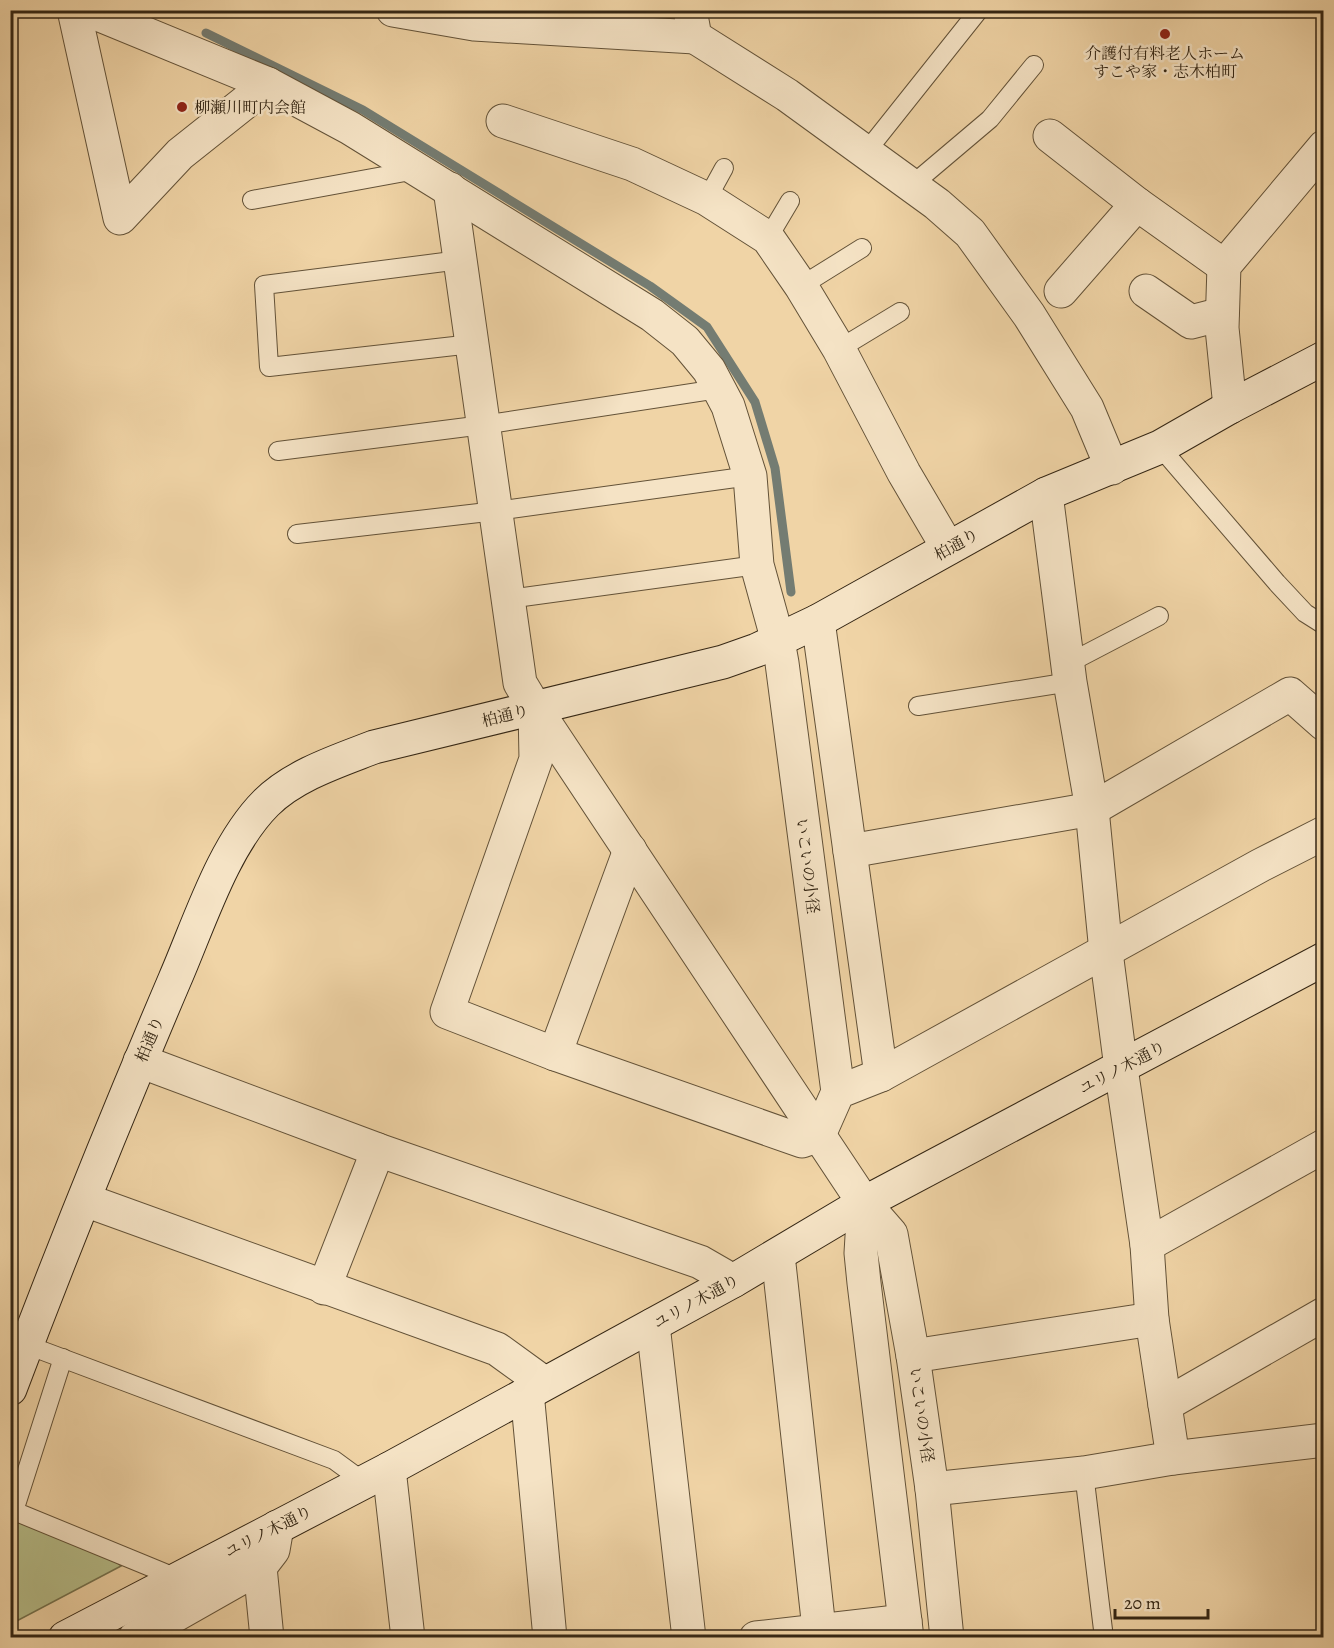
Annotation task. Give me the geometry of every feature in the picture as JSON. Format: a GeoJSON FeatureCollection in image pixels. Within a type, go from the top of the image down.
{"type":"FeatureCollection","features":[{"type":"Feature","properties":{"kind":"street"},"geometry":{"type":"LineString","coordinates":[[74,10],[120,218],[180,154],[268,84]]}},
{"type":"Feature","properties":{"kind":"street","name":"いこいの小径"},"geometry":{"type":"LineString","coordinates":[[88,10],[268,84],[350,128],[652,315],[685,341],[709,370],[728,406],[750,476],[757,565],[778,641],[838,1092]]}},
{"type":"Feature","properties":{"kind":"street"},"geometry":{"type":"LineString","coordinates":[[393,10],[474,24],[692,24],[912,185],[970,233],[1029,315],[1087,408],[1112,468]]}},
{"type":"Feature","properties":{"kind":"street"},"geometry":{"type":"LineString","coordinates":[[503,121],[632,164],[707,200],[768,238],[801,286],[839,349],[904,473],[948,548]]}},
{"type":"Feature","properties":{"kind":"street"},"geometry":{"type":"LineString","coordinates":[[1050,136],[1137,204],[1224,266]]}},
{"type":"Feature","properties":{"kind":"street"},"geometry":{"type":"LineString","coordinates":[[1230,407],[1222,328],[1224,266],[1323,147]]}},
{"type":"Feature","properties":{"kind":"street","name":"いこいの小径"},"geometry":{"type":"LineString","coordinates":[[450,189],[520,682],[535,708],[864,1203],[891,1234],[913,1356],[932,1489],[947,1638]]}},
{"type":"Feature","properties":{"kind":"street"},"geometry":{"type":"LineString","coordinates":[[1061,291],[1137,204]]}},
{"type":"Feature","properties":{"kind":"street"},"geometry":{"type":"LineString","coordinates":[[1146,291],[1191,322],[1222,314]]}},
{"type":"Feature","properties":{"kind":"street","name":"柏通り"},"geometry":{"type":"LineString","coordinates":[[10,1389],[140,1061],[219,875],[240,836],[267,802],[297,781],[327,765],[374,747],[723,662],[778,641],[1046,494],[1160,447],[1323,358]]}},
{"type":"Feature","properties":{"kind":"street"},"geometry":{"type":"LineString","coordinates":[[1046,494],[1070,672],[1092,809],[1106,952],[1147,1245],[1152,1319],[1173,1458]]}},
{"type":"Feature","properties":{"kind":"street"},"geometry":{"type":"LineString","coordinates":[[818,621],[881,1075]]}},
{"type":"Feature","properties":{"kind":"street"},"geometry":{"type":"LineString","coordinates":[[850,851],[1092,809],[1290,694],[1323,724]]}},
{"type":"Feature","properties":{"kind":"street"},"geometry":{"type":"LineString","coordinates":[[535,708],[536,759],[447,1012],[555,1054],[802,1141],[819,1135],[838,1092],[881,1075],[1323,833]]}},
{"type":"Feature","properties":{"kind":"street"},"geometry":{"type":"LineString","coordinates":[[555,1054],[630,850]]}},
{"type":"Feature","properties":{"kind":"street","name":"ユリノ木通り"},"geometry":{"type":"LineString","coordinates":[[65,1638],[377,1475],[733,1281],[864,1203],[1121,1068],[1323,958]]}},
{"type":"Feature","properties":{"kind":"street"},"geometry":{"type":"LineString","coordinates":[[140,1061],[378,1150],[700,1262],[733,1281]]}},
{"type":"Feature","properties":{"kind":"street"},"geometry":{"type":"LineString","coordinates":[[1147,1245],[1323,1146]]}},
{"type":"Feature","properties":{"kind":"street"},"geometry":{"type":"LineString","coordinates":[[324,1288],[378,1150]]}},
{"type":"Feature","properties":{"kind":"street"},"geometry":{"type":"LineString","coordinates":[[85,1200],[497,1349],[536,1387],[550,1638]]}},
{"type":"Feature","properties":{"kind":"street"},"geometry":{"type":"LineString","coordinates":[[756,1638],[906,1629],[861,1253],[864,1203]]}},
{"type":"Feature","properties":{"kind":"street"},"geometry":{"type":"LineString","coordinates":[[778,1255],[819,1634]]}},
{"type":"Feature","properties":{"kind":"street"},"geometry":{"type":"LineString","coordinates":[[1165,1405],[1323,1314]]}},
{"type":"Feature","properties":{"kind":"street"},"geometry":{"type":"LineString","coordinates":[[913,1356],[1152,1319]]}},
{"type":"Feature","properties":{"kind":"street"},"geometry":{"type":"LineString","coordinates":[[653,1325],[689,1638]]}},
{"type":"Feature","properties":{"kind":"street"},"geometry":{"type":"LineString","coordinates":[[932,1489],[1084,1473],[1173,1458],[1323,1440]]}},
{"type":"Feature","properties":{"kind":"street"},"geometry":{"type":"LineString","coordinates":[[377,1475],[408,1638]]}},
{"type":"Feature","properties":{"kind":"street"},"geometry":{"type":"LineString","coordinates":[[135,1638],[260,1567],[273,1550],[277,1527]]}},
{"type":"Feature","properties":{"kind":"street"},"geometry":{"type":"LineString","coordinates":[[260,1567],[267,1638]]}},
{"type":"Feature","properties":{"kind":"lane"},"geometry":{"type":"LineString","coordinates":[[866,152],[979,10]]}},
{"type":"Feature","properties":{"kind":"lane"},"geometry":{"type":"LineString","coordinates":[[912,185],[990,119],[1034,65]]}},
{"type":"Feature","properties":{"kind":"lane"},"geometry":{"type":"LineString","coordinates":[[707,200],[724,168]]}},
{"type":"Feature","properties":{"kind":"lane"},"geometry":{"type":"LineString","coordinates":[[252,200],[418,170]]}},
{"type":"Feature","properties":{"kind":"lane"},"geometry":{"type":"LineString","coordinates":[[768,238],[790,201]]}},
{"type":"Feature","properties":{"kind":"lane"},"geometry":{"type":"LineString","coordinates":[[801,286],[862,248]]}},
{"type":"Feature","properties":{"kind":"lane"},"geometry":{"type":"LineString","coordinates":[[460,260],[264,285],[269,367],[472,344]]}},
{"type":"Feature","properties":{"kind":"lane"},"geometry":{"type":"LineString","coordinates":[[839,349],[900,312]]}},
{"type":"Feature","properties":{"kind":"lane"},"geometry":{"type":"LineString","coordinates":[[278,451],[483,425],[718,389]]}},
{"type":"Feature","properties":{"kind":"lane"},"geometry":{"type":"LineString","coordinates":[[1160,447],[1277,583],[1305,613],[1323,625]]}},
{"type":"Feature","properties":{"kind":"lane"},"geometry":{"type":"LineString","coordinates":[[297,534],[496,511],[750,476]]}},
{"type":"Feature","properties":{"kind":"lane"},"geometry":{"type":"LineString","coordinates":[[508,599],[757,565]]}},
{"type":"Feature","properties":{"kind":"lane"},"geometry":{"type":"LineString","coordinates":[[918,706],[1070,672],[1159,616]]}},
{"type":"Feature","properties":{"kind":"lane"},"geometry":{"type":"LineString","coordinates":[[27,1345],[377,1475]]}},
{"type":"Feature","properties":{"kind":"lane"},"geometry":{"type":"LineString","coordinates":[[63,1358],[14,1511],[177,1578]]}},
{"type":"Feature","properties":{"kind":"lane"},"geometry":{"type":"LineString","coordinates":[[1084,1473],[1104,1638]]}},
{"type":"Feature","properties":{"kind":"green space"},"geometry":{"type":"Polygon","coordinates":[[[10,1519],[107,1554],[121,1566],[11,1624],[10,1519]]]}},
{"type":"Feature","properties":{"kind":"waterway"},"geometry":{"type":"LineString","coordinates":[[206,33],[363,110],[650,286],[707,327],[755,402],[775,468],[791,592]]}},
{"type":"Feature","properties":{"kind":"place","name":"介護付有料老人ホーム すこや家・志木柏町"},"geometry":{"type":"Point","coordinates":[1165,34]}},
{"type":"Feature","properties":{"kind":"place","name":"柳瀬川町内会館"},"geometry":{"type":"Point","coordinates":[182,107]}}]}
